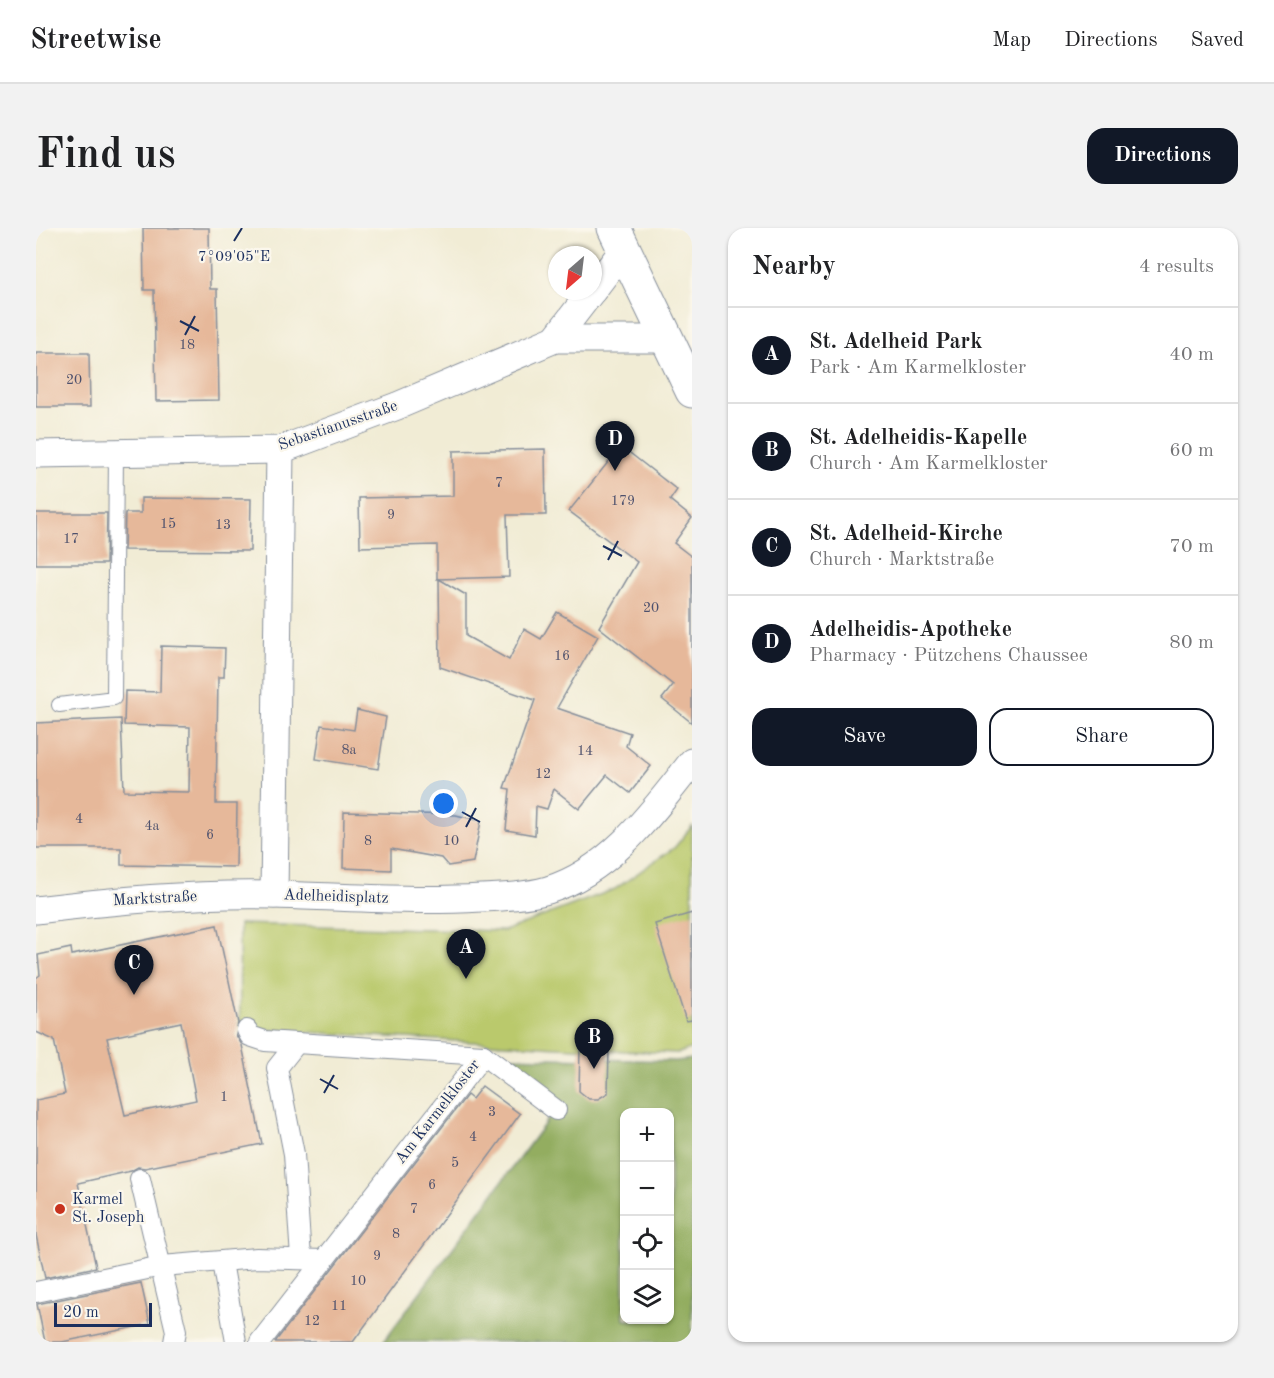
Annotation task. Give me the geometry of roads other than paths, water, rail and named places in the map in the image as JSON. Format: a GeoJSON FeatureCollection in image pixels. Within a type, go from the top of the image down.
{"type":"FeatureCollection","features":[{"type":"Feature","properties":{"kind":"street","name":"Sebastianusstraße"},"geometry":{"type":"LineString","coordinates":[[602,271],[619,238]]}},
{"type":"Feature","properties":{"kind":"street"},"geometry":{"type":"LineString","coordinates":[[619,238],[692,391]]}},
{"type":"Feature","properties":{"kind":"street","name":"Sebastianusstraße"},"geometry":{"type":"LineString","coordinates":[[555,339],[584,300]]}},
{"type":"Feature","properties":{"kind":"street","name":"Sebastianusstraße"},"geometry":{"type":"LineString","coordinates":[[36,454],[279,450],[397,406],[555,339],[666,339]]}},
{"type":"Feature","properties":{"kind":"street","name":"Adelheidisplatz"},"geometry":{"type":"LineString","coordinates":[[279,450],[274,895],[443,900],[513,896],[549,890],[576,877],[637,831],[690,765]]}},
{"type":"Feature","properties":{"kind":"street","name":"Marktstraße"},"geometry":{"type":"LineString","coordinates":[[36,910],[130,899],[274,895]]}},
{"type":"Feature","properties":{"kind":"street","name":"Am Karmelkloster"},"geometry":{"type":"LineString","coordinates":[[247,1030],[250,1036],[265,1041],[483,1055]]}},
{"type":"Feature","properties":{"kind":"street"},"geometry":{"type":"LineString","coordinates":[[265,1041],[277,1068],[294,1154],[301,1258]]}},
{"type":"Feature","properties":{"kind":"street"},"geometry":{"type":"LineString","coordinates":[[277,1068],[296,1044]]}},
{"type":"Feature","properties":{"kind":"street"},"geometry":{"type":"LineString","coordinates":[[483,1055],[556,1110]]}},
{"type":"Feature","properties":{"kind":"street","name":"Am Karmelkloster"},"geometry":{"type":"LineString","coordinates":[[260,1342],[483,1055]]}},
{"type":"Feature","properties":{"kind":"street"},"geometry":{"type":"LineString","coordinates":[[140,1179],[176,1331],[174,1342]]}},
{"type":"Feature","properties":{"kind":"street"},"geometry":{"type":"LineString","coordinates":[[36,1292],[162,1266],[301,1258],[323,1260]]}},
{"type":"Feature","properties":{"kind":"street"},"geometry":{"type":"LineString","coordinates":[[222,1262],[236,1342]]}},
{"type":"Feature","properties":{"kind":"lane"},"geometry":{"type":"LineString","coordinates":[[59,705],[114,698],[116,453]]}},
{"type":"Feature","properties":{"kind":"place","name":"Adelheidis-Apotheke"},"geometry":{"type":"Point","coordinates":[615,471]}},
{"type":"Feature","properties":{"kind":"place","name":"St. Adelheid Park"},"geometry":{"type":"Point","coordinates":[466,979]}},
{"type":"Feature","properties":{"kind":"place","name":"St. Adelheid-Kirche"},"geometry":{"type":"Point","coordinates":[134,995]}},
{"type":"Feature","properties":{"kind":"place","name":"St. Adelheidis-Kapelle"},"geometry":{"type":"Point","coordinates":[594,1069]}},
{"type":"Feature","properties":{"kind":"place","name":"Karmel St. Joseph"},"geometry":{"type":"Point","coordinates":[60,1209]}}]}
